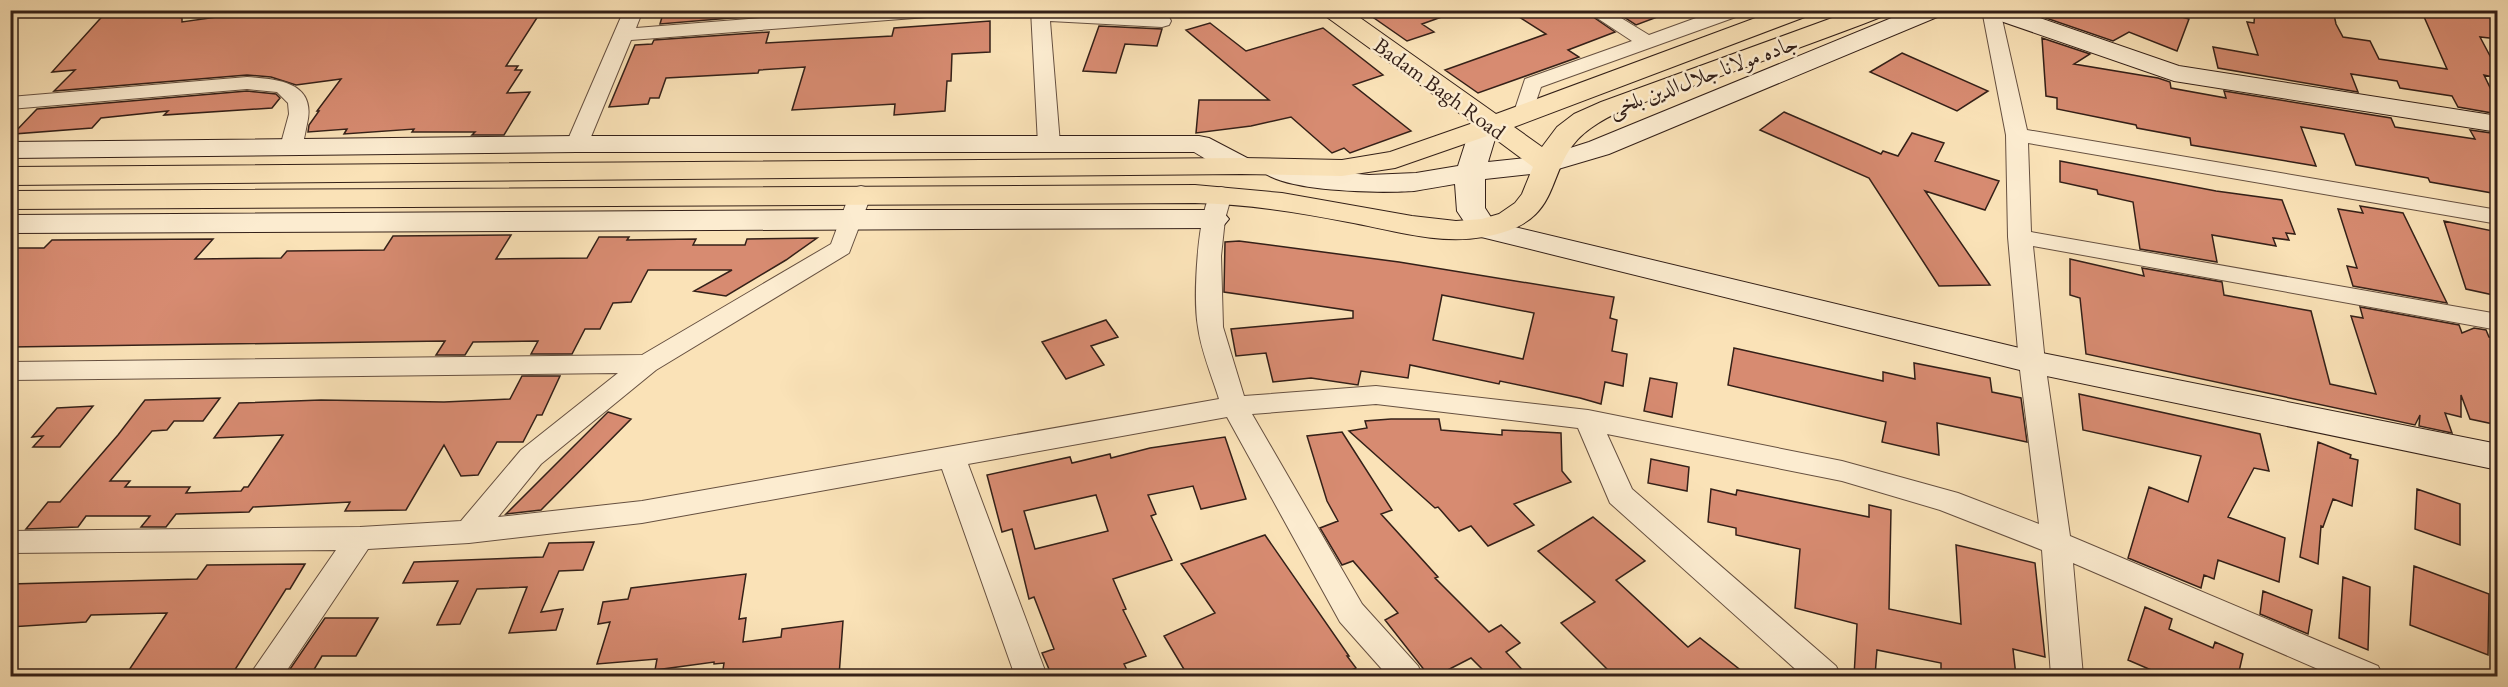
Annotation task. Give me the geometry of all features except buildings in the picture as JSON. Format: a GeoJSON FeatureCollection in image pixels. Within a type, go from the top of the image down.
{"type":"FeatureCollection","features":[{"type":"Feature","properties":{"kind":"main road","name":"Badam Bagh Road"},"geometry":{"type":"LineString","coordinates":[[1333,10],[1488,128],[1548,164]]}},
{"type":"Feature","properties":{"kind":"main road","name":"جاده مولانا جلال‌الدین بلخی"},"geometry":{"type":"LineString","coordinates":[[10,176],[1241,166],[1342,168],[1395,160],[1488,128],[1801,10]]}},
{"type":"Feature","properties":{"kind":"main road","name":"جاده مولانا جلال‌الدین بلخی"},"geometry":{"type":"LineString","coordinates":[[1218,207],[1304,204],[1436,229],[1484,229],[1516,220],[1536,199],[1548,164],[1563,134],[1584,120],[1656,90],[1877,10]]}},
{"type":"Feature","properties":{"kind":"main road"},"geometry":{"type":"LineString","coordinates":[[10,200],[857,206]]}},
{"type":"Feature","properties":{"kind":"street"},"geometry":{"type":"LineString","coordinates":[[183,10],[194,13],[219,10]]}},
{"type":"Feature","properties":{"kind":"street"},"geometry":{"type":"LineString","coordinates":[[577,144],[634,10]]}},
{"type":"Feature","properties":{"kind":"street"},"geometry":{"type":"LineString","coordinates":[[623,35],[940,10]]}},
{"type":"Feature","properties":{"kind":"street"},"geometry":{"type":"LineString","coordinates":[[1594,10],[1647,42]]}},
{"type":"Feature","properties":{"kind":"street"},"geometry":{"type":"LineString","coordinates":[[1523,115],[1532,82],[1737,10]]}},
{"type":"Feature","properties":{"kind":"street"},"geometry":{"type":"LineString","coordinates":[[1272,166],[1299,177],[1369,184],[1416,182],[1472,172],[1548,164],[1599,148],[1933,10]]}},
{"type":"Feature","properties":{"kind":"street"},"geometry":{"type":"LineString","coordinates":[[1992,10],[2174,73],[2498,124]]}},
{"type":"Feature","properties":{"kind":"street"},"geometry":{"type":"LineString","coordinates":[[1992,10],[2017,135],[2020,237],[2032,362],[2056,543],[2067,676]]}},
{"type":"Feature","properties":{"kind":"street"},"geometry":{"type":"LineString","coordinates":[[1049,144],[1040,13],[1162,21]]}},
{"type":"Feature","properties":{"kind":"street"},"geometry":{"type":"LineString","coordinates":[[10,103],[224,85],[274,85],[284,88],[298,102],[300,114],[291,147]]}},
{"type":"Feature","properties":{"kind":"street"},"geometry":{"type":"LineString","coordinates":[[1488,128],[1476,149],[1470,204],[1474,216],[1484,229],[2032,362],[2498,457]]}},
{"type":"Feature","properties":{"kind":"street"},"geometry":{"type":"LineString","coordinates":[[2017,135],[2498,217]]}},
{"type":"Feature","properties":{"kind":"street"},"geometry":{"type":"LineString","coordinates":[[10,150],[577,144],[1199,144],[1241,166]]}},
{"type":"Feature","properties":{"kind":"street"},"geometry":{"type":"LineString","coordinates":[[469,532],[531,457],[647,364],[841,248],[857,206]]}},
{"type":"Feature","properties":{"kind":"street"},"geometry":{"type":"LineString","coordinates":[[10,224],[857,206],[1218,207],[1209,256],[1210,327],[1234,406],[1351,613],[1407,676]]}},
{"type":"Feature","properties":{"kind":"street"},"geometry":{"type":"LineString","coordinates":[[2020,237],[2498,322]]}},
{"type":"Feature","properties":{"kind":"street"},"geometry":{"type":"LineString","coordinates":[[10,371],[647,364]]}},
{"type":"Feature","properties":{"kind":"street"},"geometry":{"type":"LineString","coordinates":[[10,542],[360,538],[469,532],[642,512],[1234,406],[1376,394],[1588,420],[1842,471],[1948,501],[2056,543],[2367,676]]}},
{"type":"Feature","properties":{"kind":"street"},"geometry":{"type":"LineString","coordinates":[[1588,420],[1620,495],[1825,676]]}},
{"type":"Feature","properties":{"kind":"street"},"geometry":{"type":"LineString","coordinates":[[951,456],[1031,676]]}},
{"type":"Feature","properties":{"kind":"street"},"geometry":{"type":"LineString","coordinates":[[265,676],[360,538]]}}]}
